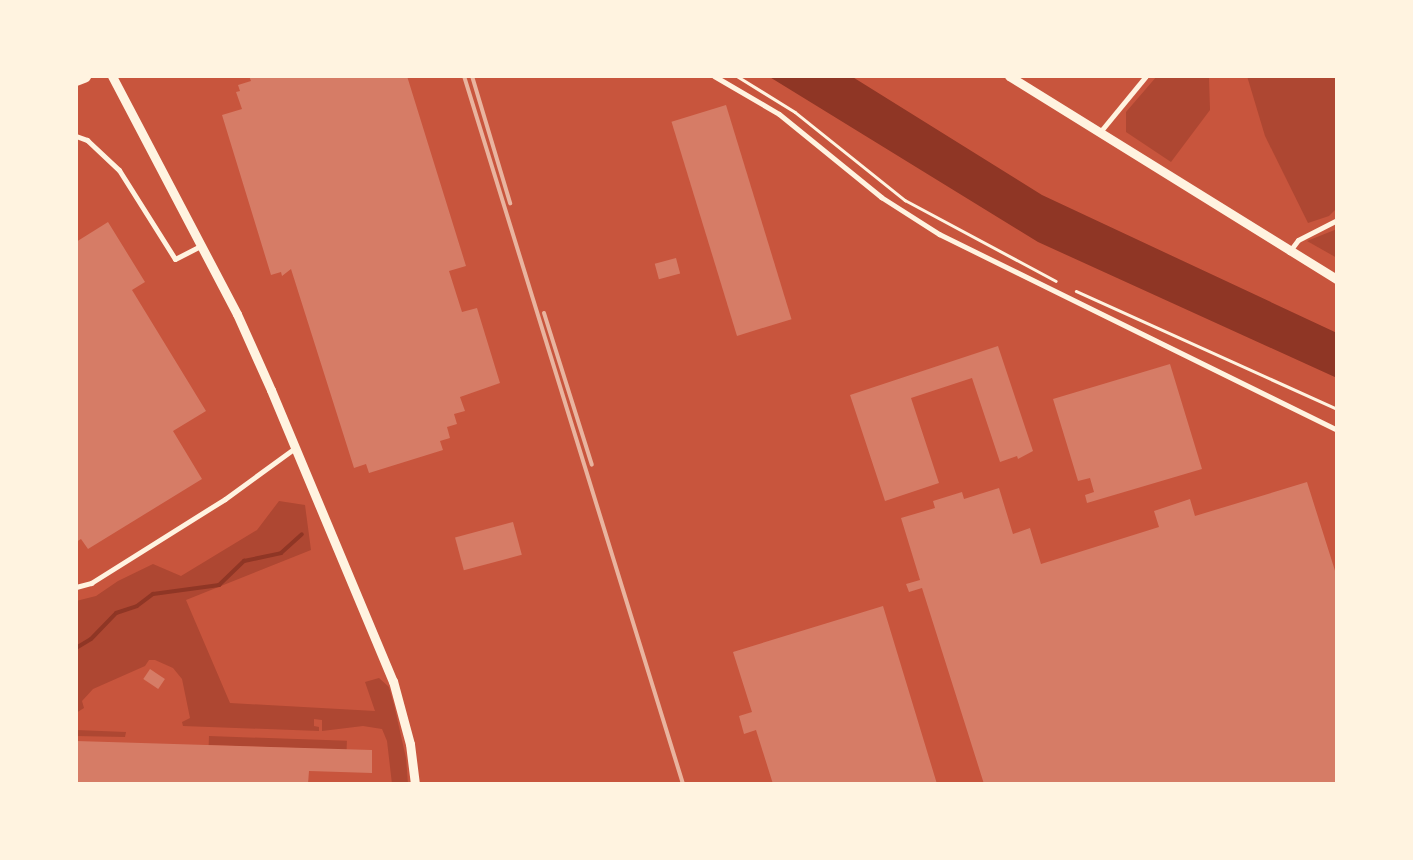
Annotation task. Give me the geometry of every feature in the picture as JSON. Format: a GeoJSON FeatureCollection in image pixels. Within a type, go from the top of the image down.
{"type":"FeatureCollection","features":[{"type":"Feature","properties":{"kind":"highway"},"geometry":{"type":"LineString","coordinates":[[76,79],[84,76]]}},
{"type":"Feature","properties":{"kind":"street"},"geometry":{"type":"LineString","coordinates":[[112,76],[237,314],[296,448],[393,681],[408,736],[415,784]]}},
{"type":"Feature","properties":{"kind":"street"},"geometry":{"type":"LineString","coordinates":[[714,76],[778,114],[881,197],[939,234],[1337,430]]}},
{"type":"Feature","properties":{"kind":"street"},"geometry":{"type":"LineString","coordinates":[[1008,76],[1100,132],[1288,252],[1337,279]]}},
{"type":"Feature","properties":{"kind":"street"},"geometry":{"type":"LineString","coordinates":[[1100,132],[1146,76]]}},
{"type":"Feature","properties":{"kind":"street"},"geometry":{"type":"LineString","coordinates":[[76,136],[87,140],[119,170],[175,259],[202,246]]}},
{"type":"Feature","properties":{"kind":"street"},"geometry":{"type":"LineString","coordinates":[[1288,252],[1298,240],[1337,220]]}},
{"type":"Feature","properties":{"kind":"street"},"geometry":{"type":"LineString","coordinates":[[76,587],[90,583],[225,499],[296,448]]}},
{"type":"Feature","properties":{"kind":"path"},"geometry":{"type":"LineString","coordinates":[[738,76],[795,112],[905,200],[1058,282]]}},
{"type":"Feature","properties":{"kind":"path"},"geometry":{"type":"LineString","coordinates":[[1075,290],[1337,409]]}},
{"type":"Feature","properties":{"kind":"shaded area"},"geometry":{"type":"Polygon","coordinates":[[[768,76],[851,76],[1042,195],[1337,333],[1337,378],[1038,242],[768,76]]]}},
{"type":"Feature","properties":{"kind":"shaded area"},"geometry":{"type":"Polygon","coordinates":[[[1157,76],[1209,77],[1210,110],[1171,162],[1126,132],[1126,112],[1157,76]]]}},
{"type":"Feature","properties":{"kind":"shaded area"},"geometry":{"type":"Polygon","coordinates":[[[1247,76],[1337,76],[1337,208],[1329,216],[1308,223],[1265,136],[1247,76]]]}},
{"type":"Feature","properties":{"kind":"shaded area"},"geometry":{"type":"Polygon","coordinates":[[[1337,229],[1337,258],[1307,241],[1337,229]]]}},
{"type":"Feature","properties":{"kind":"shaded area"},"geometry":{"type":"Polygon","coordinates":[[[279,501],[305,505],[311,550],[186,600],[230,703],[375,711],[365,682],[379,678],[389,687],[394,705],[406,758],[408,784],[392,784],[387,741],[382,729],[363,726],[322,731],[322,720],[314,719],[314,726],[319,727],[319,731],[183,726],[182,722],[190,718],[182,679],[173,668],[155,660],[149,660],[145,666],[93,689],[82,701],[84,708],[76,713],[76,601],[96,596],[118,581],[153,564],[181,576],[257,530],[279,501]]]}},
{"type":"Feature","properties":{"kind":"shaded area"},"geometry":{"type":"Polygon","coordinates":[[[76,730],[126,732],[125,737],[76,736],[76,730]]]}},
{"type":"Feature","properties":{"kind":"shaded area"},"geometry":{"type":"Polygon","coordinates":[[[209,736],[347,741],[347,750],[209,745],[209,736]]]}},
{"type":"Feature","properties":{"kind":"building"},"geometry":{"type":"Polygon","coordinates":[[[249,76],[407,76],[466,266],[449,271],[462,312],[477,308],[500,383],[460,397],[465,411],[454,414],[457,424],[447,427],[450,438],[440,441],[443,450],[369,473],[366,464],[354,468],[291,269],[282,276],[281,272],[271,275],[222,115],[242,109],[236,92],[240,91],[238,85],[251,81],[249,76]]]}},
{"type":"Feature","properties":{"kind":"building"},"geometry":{"type":"Polygon","coordinates":[[[726,105],[791,319],[737,336],[671,122],[726,105]]]}},
{"type":"Feature","properties":{"kind":"building"},"geometry":{"type":"Polygon","coordinates":[[[108,222],[145,282],[132,290],[206,411],[173,431],[202,479],[88,549],[81,539],[76,542],[76,242],[108,222]]]}},
{"type":"Feature","properties":{"kind":"building"},"geometry":{"type":"Polygon","coordinates":[[[676,258],[680,273],[659,279],[655,264],[676,258]]]}},
{"type":"Feature","properties":{"kind":"building"},"geometry":{"type":"Polygon","coordinates":[[[998,346],[1033,451],[1018,459],[1017,456],[1000,462],[972,378],[911,398],[939,483],[885,501],[850,395],[998,346]]]}},
{"type":"Feature","properties":{"kind":"building"},"geometry":{"type":"Polygon","coordinates":[[[1170,364],[1202,469],[1087,503],[1085,495],[1094,492],[1090,478],[1078,481],[1053,399],[1170,364]]]}},
{"type":"Feature","properties":{"kind":"building"},"geometry":{"type":"Polygon","coordinates":[[[1307,482],[1337,577],[1337,784],[984,784],[922,588],[909,592],[906,584],[920,580],[901,518],[935,508],[933,501],[962,492],[964,499],[999,488],[1013,534],[1030,528],[1041,564],[1159,527],[1154,511],[1190,499],[1195,516],[1307,482]]]}},
{"type":"Feature","properties":{"kind":"building"},"geometry":{"type":"Polygon","coordinates":[[[513,522],[522,555],[464,570],[455,538],[513,522]]]}},
{"type":"Feature","properties":{"kind":"building"},"geometry":{"type":"Polygon","coordinates":[[[883,606],[937,784],[773,784],[756,730],[744,734],[739,716],[752,712],[733,652],[883,606]]]}},
{"type":"Feature","properties":{"kind":"building"},"geometry":{"type":"Polygon","coordinates":[[[150,669],[165,679],[158,689],[143,679],[150,669]]]}},
{"type":"Feature","properties":{"kind":"building"},"geometry":{"type":"Polygon","coordinates":[[[76,741],[372,750],[372,773],[309,771],[308,784],[76,784],[76,741]]]}},
{"type":"Feature","properties":{"kind":"waterway"},"geometry":{"type":"LineString","coordinates":[[76,648],[91,639],[116,613],[137,606],[153,594],[219,585],[244,561],[281,553],[302,534]]}},
{"type":"Feature","properties":{"kind":"railway"},"geometry":{"type":"LineString","coordinates":[[464,76],[683,784]]}},
{"type":"Feature","properties":{"kind":"railway"},"geometry":{"type":"LineString","coordinates":[[472,76],[510,203]]}},
{"type":"Feature","properties":{"kind":"railway"},"geometry":{"type":"LineString","coordinates":[[544,313],[592,465]]}}]}
